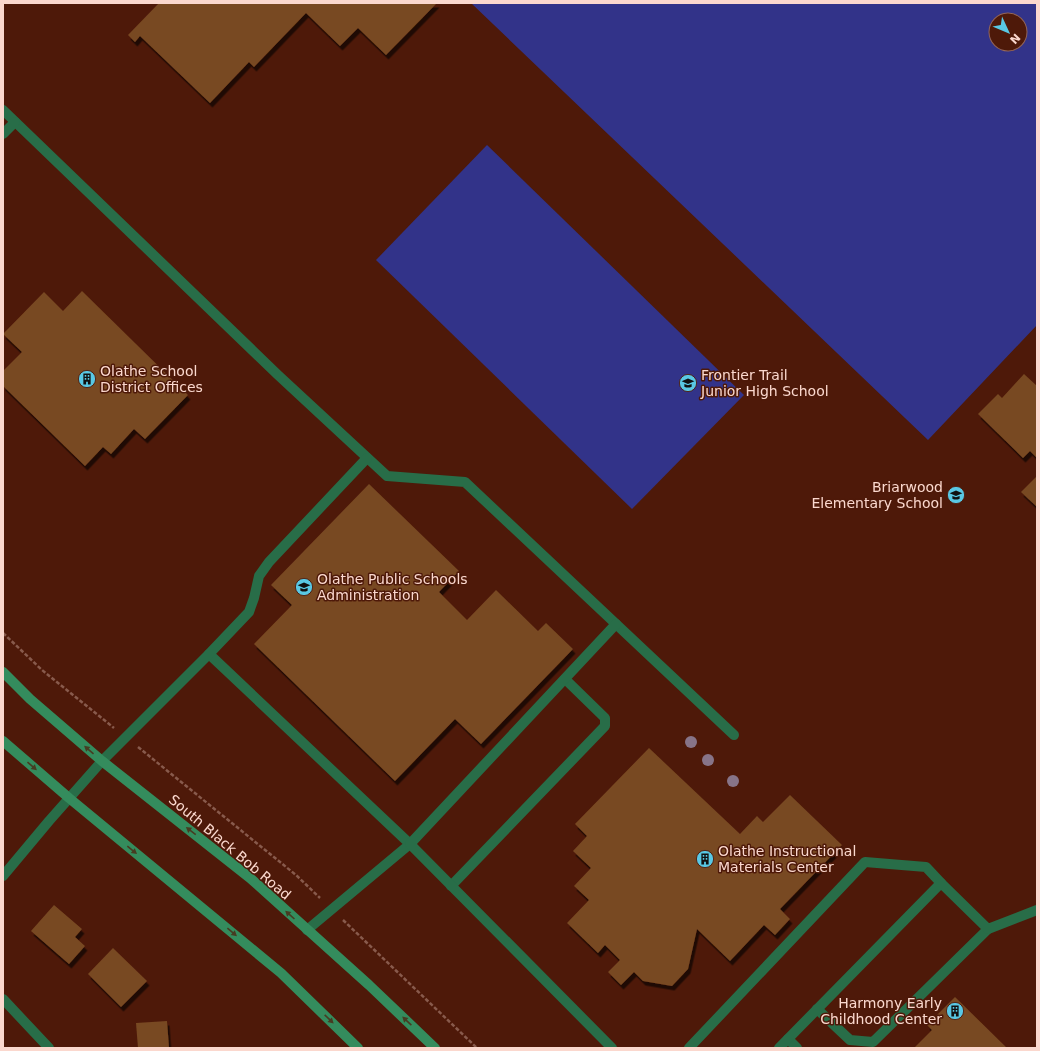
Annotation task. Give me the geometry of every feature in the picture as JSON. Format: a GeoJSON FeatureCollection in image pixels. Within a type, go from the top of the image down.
{"type":"FeatureCollection","features":[{"type":"Feature","properties":{"kind":"main road","name":"South Black Bob Road"},"geometry":{"type":"LineString","coordinates":[[3,672],[30,699],[102,761],[250,878],[369,985],[436,1048]]}},
{"type":"Feature","properties":{"kind":"main road"},"geometry":{"type":"LineString","coordinates":[[3,741],[69,798],[281,973],[358,1048]]}},
{"type":"Feature","properties":{"kind":"street"},"geometry":{"type":"LineString","coordinates":[[3,110],[272,370],[386,476],[465,482],[734,735]]}},
{"type":"Feature","properties":{"kind":"street"},"geometry":{"type":"LineString","coordinates":[[3,134],[15,122]]}},
{"type":"Feature","properties":{"kind":"street"},"geometry":{"type":"LineString","coordinates":[[3,876],[102,761],[249,612],[259,576],[269,562],[367,458]]}},
{"type":"Feature","properties":{"kind":"street"},"geometry":{"type":"LineString","coordinates":[[307,930],[410,844],[616,624]]}},
{"type":"Feature","properties":{"kind":"street"},"geometry":{"type":"LineString","coordinates":[[209,654],[410,844],[612,1048]]}},
{"type":"Feature","properties":{"kind":"street"},"geometry":{"type":"LineString","coordinates":[[451,886],[605,726],[605,718],[565,679]]}},
{"type":"Feature","properties":{"kind":"street"},"geometry":{"type":"LineString","coordinates":[[689,1048],[865,862],[926,867],[940,883],[988,929]]}},
{"type":"Feature","properties":{"kind":"street"},"geometry":{"type":"LineString","coordinates":[[779,1048],[940,883]]}},
{"type":"Feature","properties":{"kind":"street"},"geometry":{"type":"LineString","coordinates":[[817,1009],[850,1040],[874,1042],[988,929],[1037,910]]}},
{"type":"Feature","properties":{"kind":"street"},"geometry":{"type":"LineString","coordinates":[[3,999],[49,1048]]}},
{"type":"Feature","properties":{"kind":"street"},"geometry":{"type":"LineString","coordinates":[[788,1039],[797,1048]]}},
{"type":"Feature","properties":{"kind":"path"},"geometry":{"type":"LineString","coordinates":[[3,633],[42,670],[296,874],[477,1048]]}},
{"type":"Feature","properties":{"kind":"shaded area"},"geometry":{"type":"Polygon","coordinates":[[[471,3],[1037,3],[1037,325],[928,440],[471,3]]]}},
{"type":"Feature","properties":{"kind":"shaded area"},"geometry":{"type":"Polygon","coordinates":[[[487,145],[744,395],[632,509],[376,260],[487,145]]]}},
{"type":"Feature","properties":{"kind":"building"},"geometry":{"type":"Polygon","coordinates":[[[159,3],[437,3],[386,55],[358,28],[340,46],[306,13],[254,67],[249,62],[210,103],[140,36],[135,42],[128,35],[159,3]]]}},
{"type":"Feature","properties":{"kind":"building","name":"Olathe School District Offices"},"geometry":{"type":"Polygon","coordinates":[[[82,291],[188,395],[145,439],[134,429],[111,454],[103,447],[85,466],[3,386],[3,371],[22,352],[3,334],[44,292],[63,311],[82,291]]]}},
{"type":"Feature","properties":{"kind":"building"},"geometry":{"type":"Polygon","coordinates":[[[1024,374],[1037,386],[1037,458],[1030,451],[1023,458],[978,414],[998,394],[1002,398],[1024,374]]]}},
{"type":"Feature","properties":{"kind":"building"},"geometry":{"type":"Polygon","coordinates":[[[1037,476],[1037,507],[1021,492],[1037,476]]]}},
{"type":"Feature","properties":{"kind":"building"},"geometry":{"type":"Polygon","coordinates":[[[369,484],[459,571],[439,592],[467,620],[496,590],[538,631],[546,623],[573,649],[481,744],[455,719],[395,781],[254,644],[292,605],[271,585],[369,484]]]}},
{"type":"Feature","properties":{"kind":"building","name":"Olathe Instructional Materials Center"},"geometry":{"type":"Polygon","coordinates":[[[649,748],[740,834],[757,816],[763,822],[790,795],[842,845],[780,909],[790,919],[775,935],[764,925],[730,961],[697,929],[688,969],[672,986],[643,981],[634,972],[621,985],[608,972],[620,960],[605,945],[598,953],[567,923],[589,900],[574,886],[591,868],[573,851],[587,836],[575,824],[649,748]]]}},
{"type":"Feature","properties":{"kind":"building"},"geometry":{"type":"Polygon","coordinates":[[[54,905],[82,929],[75,937],[85,946],[69,964],[31,931],[54,905]]]}},
{"type":"Feature","properties":{"kind":"building"},"geometry":{"type":"Polygon","coordinates":[[[113,948],[147,981],[121,1007],[88,974],[113,948]]]}},
{"type":"Feature","properties":{"kind":"building","name":"Harmony Early Childhood Center"},"geometry":{"type":"Polygon","coordinates":[[[955,997],[1007,1048],[914,1048],[932,1030],[927,1025],[955,997]]]}},
{"type":"Feature","properties":{"kind":"building"},"geometry":{"type":"Polygon","coordinates":[[[167,1021],[169,1048],[138,1048],[136,1023],[167,1021]]]}},
{"type":"Feature","properties":{"kind":"place","name":"Olathe School District Offices"},"geometry":{"type":"Point","coordinates":[87,379]}},
{"type":"Feature","properties":{"kind":"place","name":"Frontier Trail Junior High School"},"geometry":{"type":"Point","coordinates":[688,383]}},
{"type":"Feature","properties":{"kind":"place","name":"Briarwood Elementary School"},"geometry":{"type":"Point","coordinates":[956,495]}},
{"type":"Feature","properties":{"kind":"place","name":"Olathe Public Schools Administration"},"geometry":{"type":"Point","coordinates":[304,587]}},
{"type":"Feature","properties":{"kind":"place","name":"Olathe Instructional Materials Center"},"geometry":{"type":"Point","coordinates":[705,859]}},
{"type":"Feature","properties":{"kind":"place","name":"Harmony Early Childhood Center"},"geometry":{"type":"Point","coordinates":[955,1011]}}]}
